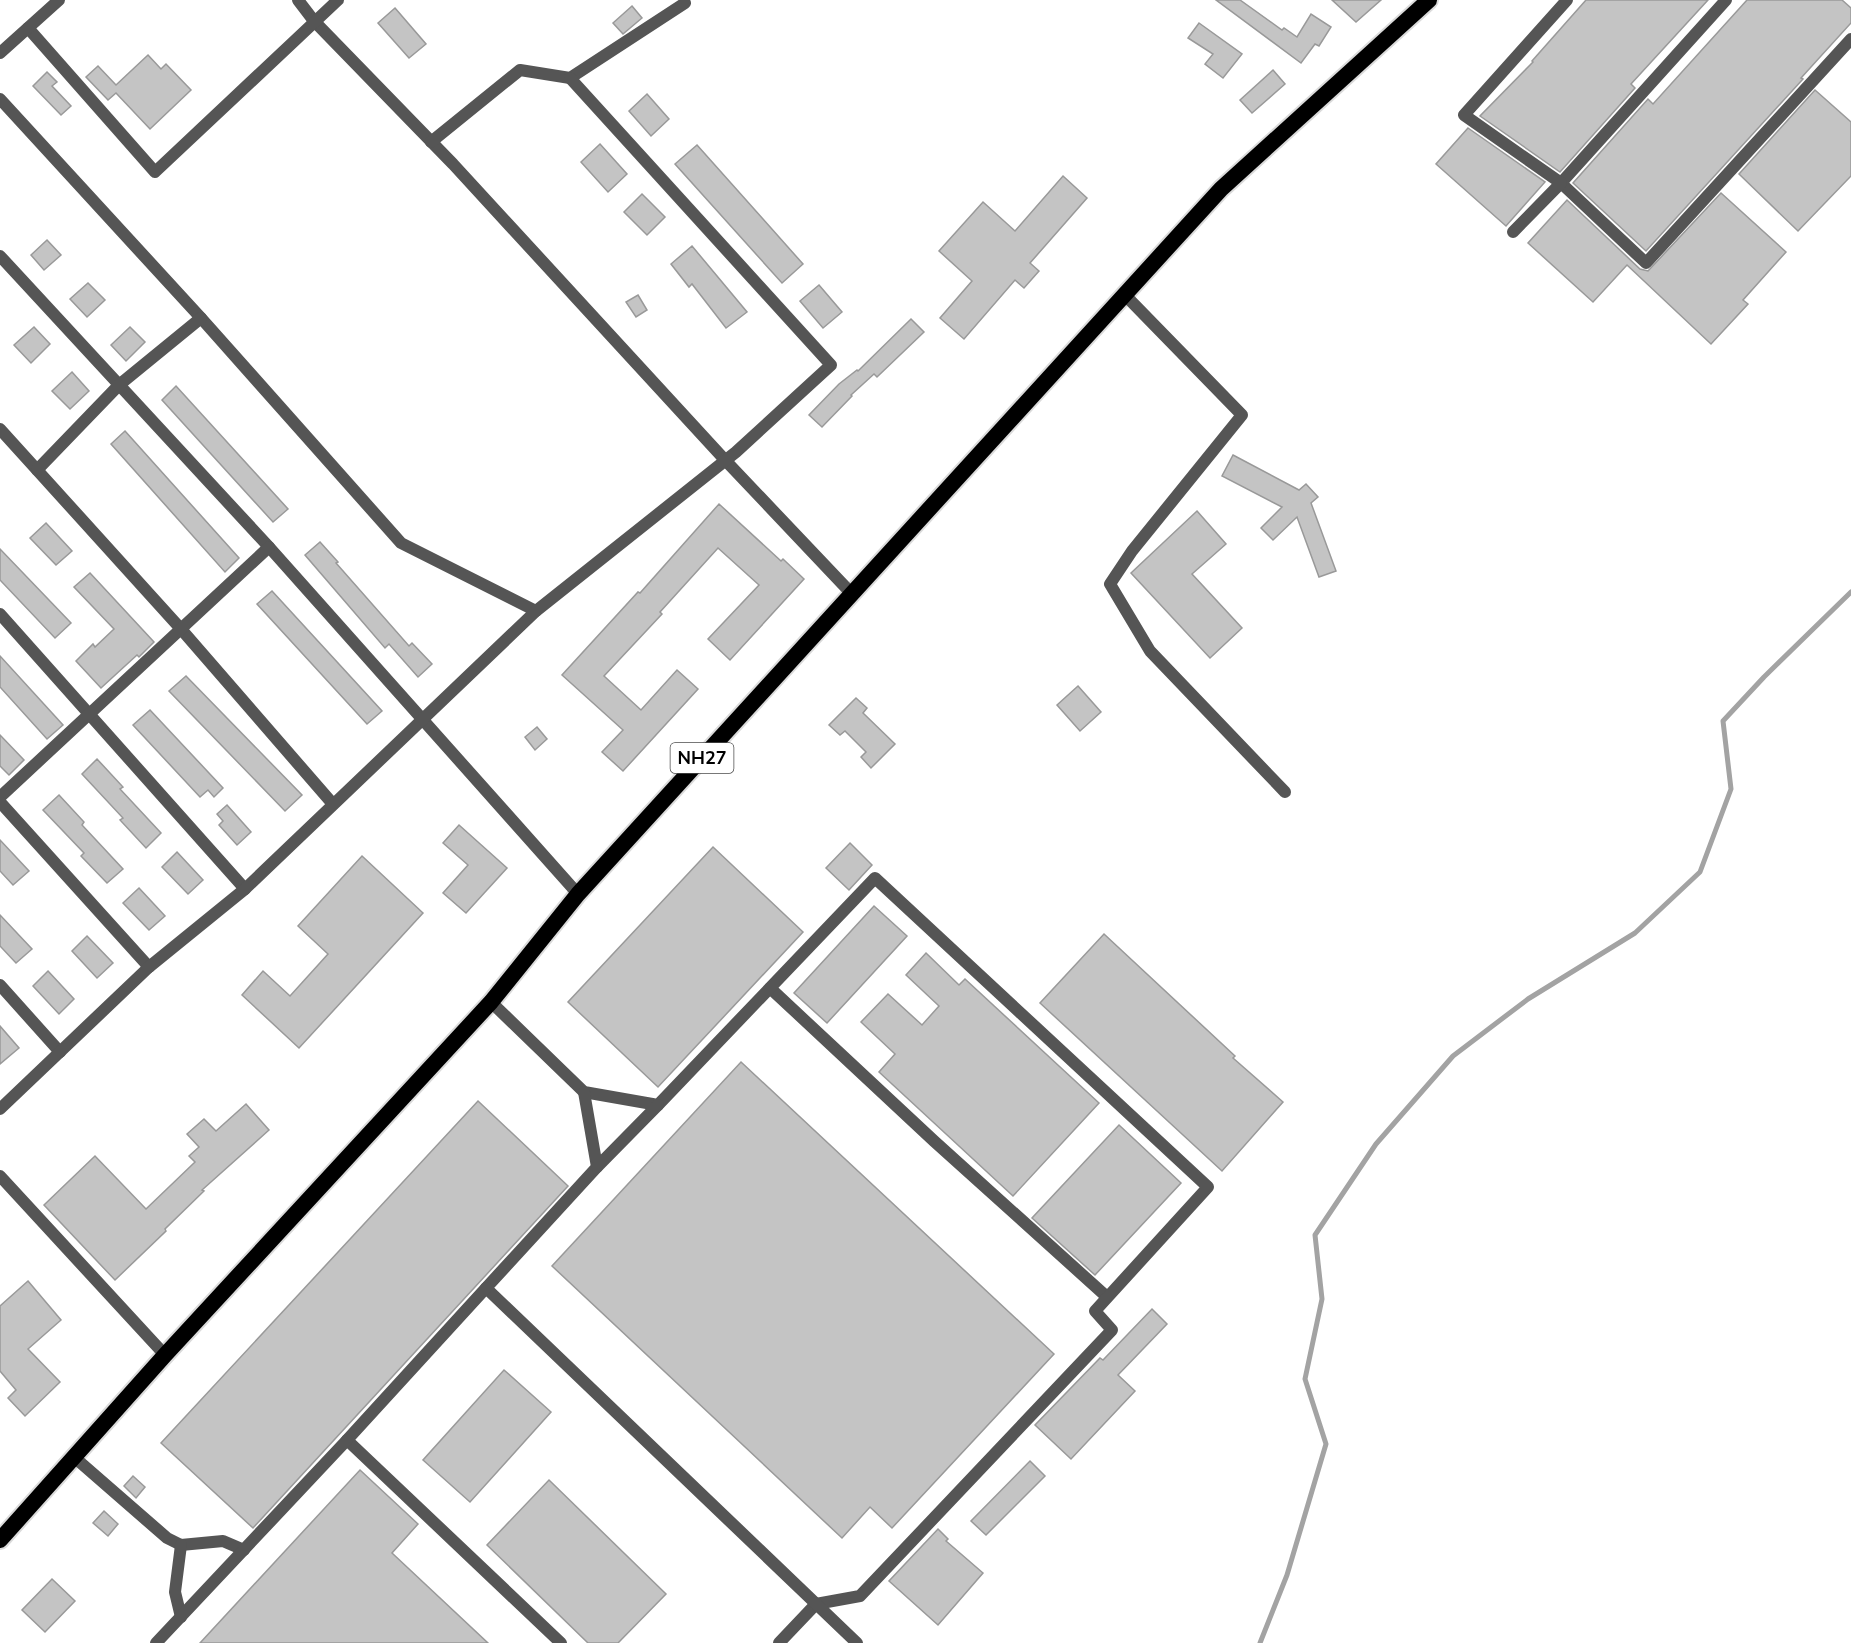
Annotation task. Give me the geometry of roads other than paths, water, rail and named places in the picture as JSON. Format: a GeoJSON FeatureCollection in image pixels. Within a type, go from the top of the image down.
{"type":"FeatureCollection","features":[{"type":"Feature","properties":{"kind":"highway","name":"NH27"},"geometry":{"type":"LineString","coordinates":[[0,1540],[165,1355],[491,1002],[578,894],[1221,189],[1429,0]]}},
{"type":"Feature","properties":{"kind":"street"},"geometry":{"type":"LineString","coordinates":[[0,53],[59,0]]}},
{"type":"Feature","properties":{"kind":"street"},"geometry":{"type":"LineString","coordinates":[[298,0],[314,21],[431,142],[852,594]]}},
{"type":"Feature","properties":{"kind":"street"},"geometry":{"type":"LineString","coordinates":[[28,28],[155,172],[338,0]]}},
{"type":"Feature","properties":{"kind":"street"},"geometry":{"type":"LineString","coordinates":[[1567,0],[1464,115],[1561,183],[1646,263],[1851,39]]}},
{"type":"Feature","properties":{"kind":"street"},"geometry":{"type":"LineString","coordinates":[[1513,232],[1561,183],[1726,0]]}},
{"type":"Feature","properties":{"kind":"street"},"geometry":{"type":"LineString","coordinates":[[570,78],[685,3]]}},
{"type":"Feature","properties":{"kind":"street"},"geometry":{"type":"LineString","coordinates":[[0,1109],[148,967],[245,888],[536,611],[725,460],[831,365],[570,78],[520,70],[431,142]]}},
{"type":"Feature","properties":{"kind":"street"},"geometry":{"type":"LineString","coordinates":[[0,99],[201,318],[402,543],[536,611]]}},
{"type":"Feature","properties":{"kind":"street"},"geometry":{"type":"LineString","coordinates":[[0,256],[268,546],[578,894]]}},
{"type":"Feature","properties":{"kind":"street"},"geometry":{"type":"LineString","coordinates":[[1125,295],[1242,415],[1132,550],[1110,584],[1150,651],[1285,792]]}},
{"type":"Feature","properties":{"kind":"street"},"geometry":{"type":"LineString","coordinates":[[37,470],[119,385],[201,318]]}},
{"type":"Feature","properties":{"kind":"street"},"geometry":{"type":"LineString","coordinates":[[0,429],[181,629],[332,803]]}},
{"type":"Feature","properties":{"kind":"street"},"geometry":{"type":"LineString","coordinates":[[0,797],[268,546]]}},
{"type":"Feature","properties":{"kind":"street"},"geometry":{"type":"LineString","coordinates":[[0,614],[245,888]]}},
{"type":"Feature","properties":{"kind":"street"},"geometry":{"type":"LineString","coordinates":[[0,802],[148,967]]}},
{"type":"Feature","properties":{"kind":"street"},"geometry":{"type":"LineString","coordinates":[[156,1643],[347,1440],[597,1167],[875,878],[1208,1187],[1095,1311],[1112,1330],[861,1596],[816,1604],[779,1643]]}},
{"type":"Feature","properties":{"kind":"street"},"geometry":{"type":"LineString","coordinates":[[0,985],[60,1052]]}},
{"type":"Feature","properties":{"kind":"street"},"geometry":{"type":"LineString","coordinates":[[770,988],[934,1141],[1107,1297]]}},
{"type":"Feature","properties":{"kind":"street"},"geometry":{"type":"LineString","coordinates":[[491,1002],[584,1092],[658,1105]]}},
{"type":"Feature","properties":{"kind":"street"},"geometry":{"type":"LineString","coordinates":[[584,1092],[597,1167]]}},
{"type":"Feature","properties":{"kind":"street"},"geometry":{"type":"LineString","coordinates":[[0,1176],[165,1355]]}},
{"type":"Feature","properties":{"kind":"street"},"geometry":{"type":"LineString","coordinates":[[486,1288],[857,1643]]}},
{"type":"Feature","properties":{"kind":"street"},"geometry":{"type":"LineString","coordinates":[[347,1440],[561,1643]]}},
{"type":"Feature","properties":{"kind":"street"},"geometry":{"type":"LineString","coordinates":[[74,1457],[167,1538],[181,1545],[223,1541],[244,1550]]}},
{"type":"Feature","properties":{"kind":"street"},"geometry":{"type":"LineString","coordinates":[[181,1545],[175,1592],[181,1617]]}},
{"type":"Feature","properties":{"kind":"waterway"},"geometry":{"type":"LineString","coordinates":[[1260,1643],[1287,1575],[1326,1444],[1305,1379],[1322,1299],[1315,1235],[1376,1144],[1453,1056],[1528,999],[1635,933],[1700,872],[1731,789],[1723,721],[1764,677],[1851,592]]}}]}
